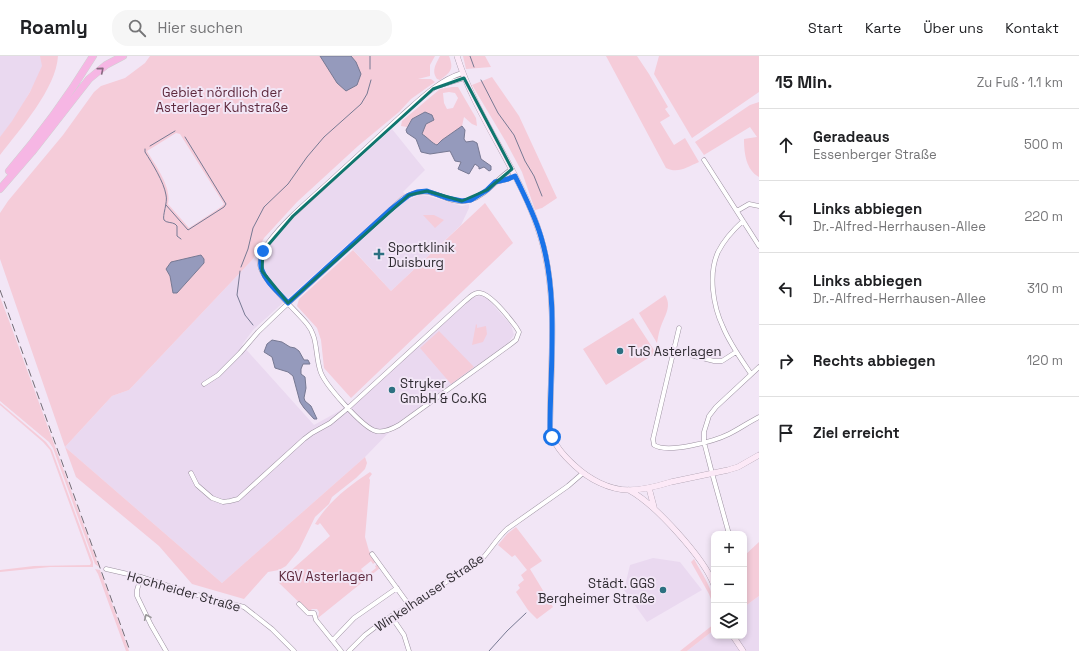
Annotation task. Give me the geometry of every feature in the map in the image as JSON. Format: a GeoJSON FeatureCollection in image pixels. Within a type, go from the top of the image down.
{"type":"FeatureCollection","features":[{"type":"Feature","properties":{"kind":"highway"},"geometry":{"type":"LineString","coordinates":[[0,182],[52,118],[93,56]]}},
{"type":"Feature","properties":{"kind":"highway"},"geometry":{"type":"LineString","coordinates":[[66,109],[98,56]]}},
{"type":"Feature","properties":{"kind":"highway"},"geometry":{"type":"LineString","coordinates":[[0,189],[32,152],[89,80],[106,65],[123,56]]}},
{"type":"Feature","properties":{"kind":"main road"},"geometry":{"type":"LineString","coordinates":[[457,56],[463,75],[491,132],[512,169],[535,219],[542,239],[551,289],[552,318],[550,429],[552,437],[562,453],[583,473],[593,480],[628,490],[646,501],[656,510],[702,563],[711,577]]}},
{"type":"Feature","properties":{"kind":"main road"},"geometry":{"type":"LineString","coordinates":[[628,490],[646,488],[738,467],[759,455]]}},
{"type":"Feature","properties":{"kind":"main road"},"geometry":{"type":"LineString","coordinates":[[646,488],[646,501]]}},
{"type":"Feature","properties":{"kind":"main road"},"geometry":{"type":"LineString","coordinates":[[646,488],[656,510]]}},
{"type":"Feature","properties":{"kind":"main road"},"geometry":{"type":"LineString","coordinates":[[736,639],[743,651]]}},
{"type":"Feature","properties":{"kind":"street"},"geometry":{"type":"LineString","coordinates":[[191,473],[197,485],[212,498],[223,502],[238,498],[304,439],[330,423],[348,408],[468,298],[477,293],[481,292],[488,296],[512,322],[519,332],[516,340],[399,425],[389,430],[373,430],[362,422],[348,408],[322,377],[319,369],[313,333],[308,324],[269,282],[262,271],[261,257],[263,251],[268,243],[293,216],[424,95],[439,85],[463,75]]}},
{"type":"Feature","properties":{"kind":"street"},"geometry":{"type":"LineString","coordinates":[[704,160],[759,246]]}},
{"type":"Feature","properties":{"kind":"street"},"geometry":{"type":"LineString","coordinates":[[204,384],[218,375],[258,332],[288,303],[390,210],[409,195],[427,191],[447,198],[462,201],[471,200],[487,190],[504,174],[512,169]]}},
{"type":"Feature","properties":{"kind":"street"},"geometry":{"type":"LineString","coordinates":[[495,182],[515,176]]}},
{"type":"Feature","properties":{"kind":"street"},"geometry":{"type":"LineString","coordinates":[[737,211],[749,204],[759,206]]}},
{"type":"Feature","properties":{"kind":"street"},"geometry":{"type":"LineString","coordinates":[[743,221],[733,230],[718,252],[714,271],[714,295],[718,316],[736,352],[751,374]]}},
{"type":"Feature","properties":{"kind":"street"},"geometry":{"type":"LineString","coordinates":[[679,328],[653,442],[657,447],[673,449],[704,442],[728,434],[759,417]]}},
{"type":"Feature","properties":{"kind":"street"},"geometry":{"type":"LineString","coordinates":[[674,351],[714,361],[722,361],[736,352]]}},
{"type":"Feature","properties":{"kind":"street"},"geometry":{"type":"LineString","coordinates":[[728,531],[704,442],[706,425],[716,407],[759,367]]}},
{"type":"Feature","properties":{"kind":"street","name":"Winkelhauser Straße"},"geometry":{"type":"LineString","coordinates":[[349,651],[365,635],[391,616],[480,561],[507,529],[563,490],[583,473]]}},
{"type":"Feature","properties":{"kind":"street"},"geometry":{"type":"LineString","coordinates":[[372,554],[410,605]]}},
{"type":"Feature","properties":{"kind":"street","name":"Hochheider Straße"},"geometry":{"type":"LineString","coordinates":[[106,569],[141,577],[190,593],[244,607],[272,629],[293,649]]}},
{"type":"Feature","properties":{"kind":"street"},"geometry":{"type":"LineString","coordinates":[[141,577],[137,590],[137,596],[166,651]]}},
{"type":"Feature","properties":{"kind":"street"},"geometry":{"type":"LineString","coordinates":[[332,640],[354,618],[397,588]]}},
{"type":"Feature","properties":{"kind":"street"},"geometry":{"type":"LineString","coordinates":[[299,604],[308,613],[314,613],[316,620],[341,651]]}},
{"type":"Feature","properties":{"kind":"street"},"geometry":{"type":"LineString","coordinates":[[391,616],[404,635],[409,651]]}},
{"type":"Feature","properties":{"kind":"street"},"geometry":{"type":"LineString","coordinates":[[287,651],[293,649]]}},
{"type":"Feature","properties":{"kind":"highlighted area"},"geometry":{"type":"Polygon","coordinates":[[[464,78],[512,169],[487,190],[462,201],[427,191],[409,195],[288,303],[262,271],[263,251],[293,216],[433,89],[464,78]]]}},
{"type":"Feature","properties":{"kind":"shaded area"},"geometry":{"type":"Polygon","coordinates":[[[0,56],[50,56],[0,145],[0,56]]]}},
{"type":"Feature","properties":{"kind":"shaded area"},"geometry":{"type":"Polygon","coordinates":[[[392,129],[425,170],[403,192],[410,199],[419,195],[428,196],[462,206],[469,204],[469,208],[461,225],[391,291],[348,244],[253,330],[242,345],[314,425],[343,409],[474,297],[481,296],[487,298],[511,325],[514,335],[508,343],[399,422],[365,457],[222,583],[65,447],[112,396],[129,390],[253,259],[303,209],[392,129]]]}},
{"type":"Feature","properties":{"kind":"shaded area","name":"Städt. GGS Bergheimer Straße"},"geometry":{"type":"Polygon","coordinates":[[[653,558],[680,562],[702,590],[647,622],[624,590],[630,565],[653,558]]]}},
{"type":"Feature","properties":{"kind":"shaded area"},"geometry":{"type":"Polygon","coordinates":[[[759,596],[759,651],[687,651],[711,632],[711,639],[747,639],[747,605],[759,596]]]}},
{"type":"Feature","properties":{"kind":"green space"},"geometry":{"type":"Polygon","coordinates":[[[40,56],[58,56],[56,69],[51,82],[27,121],[0,155],[0,137],[30,92],[42,66],[40,56]]]}},
{"type":"Feature","properties":{"kind":"green space","name":"Gebiet nördlich der Asterlager Kuhstraße"},"geometry":{"type":"Polygon","coordinates":[[[150,56],[435,56],[430,65],[430,76],[418,79],[431,79],[435,82],[411,99],[399,112],[358,146],[297,202],[264,238],[253,259],[129,390],[112,396],[65,447],[0,259],[0,213],[8,201],[63,135],[94,92],[101,86],[125,78],[145,63],[150,56]],[[176,133],[147,151],[165,183],[169,197],[168,204],[189,228],[224,204],[180,134],[176,133]],[[200,255],[193,257],[170,276],[173,293],[177,293],[204,263],[200,255]]]}},
{"type":"Feature","properties":{"kind":"green space"},"geometry":{"type":"Polygon","coordinates":[[[440,56],[449,56],[451,67],[447,75],[440,80],[435,76],[434,70],[440,56]]]}},
{"type":"Feature","properties":{"kind":"green space"},"geometry":{"type":"Polygon","coordinates":[[[463,56],[485,56],[491,67],[466,69],[463,56]]]}},
{"type":"Feature","properties":{"kind":"green space"},"geometry":{"type":"Polygon","coordinates":[[[606,56],[637,56],[668,107],[665,109],[670,116],[660,122],[674,145],[685,138],[699,162],[679,170],[670,170],[666,168],[606,56]]]}},
{"type":"Feature","properties":{"kind":"green space"},"geometry":{"type":"Polygon","coordinates":[[[659,56],[759,56],[759,92],[692,138],[654,74],[659,56]]]}},
{"type":"Feature","properties":{"kind":"green space"},"geometry":{"type":"Polygon","coordinates":[[[492,77],[519,116],[557,198],[542,208],[535,210],[522,172],[472,85],[492,77]]]}},
{"type":"Feature","properties":{"kind":"green space"},"geometry":{"type":"Polygon","coordinates":[[[458,87],[476,118],[477,126],[472,124],[464,117],[462,126],[437,145],[422,134],[426,124],[425,112],[412,119],[407,127],[401,126],[402,121],[440,89],[458,87]],[[443,93],[444,103],[447,109],[453,108],[458,98],[455,93],[443,93]]]}},
{"type":"Feature","properties":{"kind":"green space"},"geometry":{"type":"Polygon","coordinates":[[[759,102],[759,177],[751,170],[745,155],[744,139],[757,137],[750,127],[704,155],[695,142],[750,105],[759,102]]]}},
{"type":"Feature","properties":{"kind":"green space"},"geometry":{"type":"Polygon","coordinates":[[[485,203],[513,243],[351,398],[324,368],[321,340],[317,328],[297,306],[299,299],[353,250],[391,291],[485,203]]]}},
{"type":"Feature","properties":{"kind":"green space"},"geometry":{"type":"Polygon","coordinates":[[[423,215],[434,215],[444,220],[435,228],[423,215]]]}},
{"type":"Feature","properties":{"kind":"green space"},"geometry":{"type":"Polygon","coordinates":[[[665,295],[668,307],[657,343],[639,313],[665,295]]]}},
{"type":"Feature","properties":{"kind":"green space"},"geometry":{"type":"Polygon","coordinates":[[[0,297],[99,567],[95,564],[53,448],[49,442],[0,401],[0,297]]]}},
{"type":"Feature","properties":{"kind":"green space","name":"TuS Asterlagen"},"geometry":{"type":"Polygon","coordinates":[[[633,318],[656,353],[606,385],[583,349],[633,318]]]}},
{"type":"Feature","properties":{"kind":"green space"},"geometry":{"type":"Polygon","coordinates":[[[476,324],[477,328],[486,326],[487,334],[483,342],[472,345],[476,324]]]}},
{"type":"Feature","properties":{"kind":"green space"},"geometry":{"type":"Polygon","coordinates":[[[439,331],[474,367],[451,384],[420,348],[439,331]]]}},
{"type":"Feature","properties":{"kind":"green space"},"geometry":{"type":"Polygon","coordinates":[[[0,403],[46,442],[52,450],[93,562],[93,567],[50,567],[0,572],[0,570],[34,566],[90,565],[91,563],[50,450],[43,442],[0,405],[0,403]]]}},
{"type":"Feature","properties":{"kind":"green space"},"geometry":{"type":"Polygon","coordinates":[[[65,447],[222,583],[365,457],[367,463],[365,469],[332,497],[329,504],[315,517],[299,550],[286,566],[279,570],[268,572],[244,599],[192,584],[159,546],[76,477],[65,447]]]}},
{"type":"Feature","properties":{"kind":"green space","name":"KGV Asterlagen"},"geometry":{"type":"Polygon","coordinates":[[[370,472],[372,474],[369,478],[365,537],[369,551],[376,562],[373,564],[371,561],[361,569],[366,576],[376,568],[375,566],[378,564],[380,568],[318,618],[319,612],[317,609],[312,609],[309,612],[278,582],[330,536],[320,523],[318,525],[315,524],[326,508],[370,472]]]}},
{"type":"Feature","properties":{"kind":"green space"},"geometry":{"type":"Polygon","coordinates":[[[516,527],[542,561],[530,569],[553,607],[537,619],[528,610],[516,592],[520,588],[518,585],[524,580],[521,575],[527,570],[515,555],[512,557],[498,545],[507,534],[516,527]]]}},
{"type":"Feature","properties":{"kind":"green space"},"geometry":{"type":"Polygon","coordinates":[[[759,542],[759,596],[747,605],[747,567],[747,553],[759,542]]]}},
{"type":"Feature","properties":{"kind":"green space"},"geometry":{"type":"Polygon","coordinates":[[[694,559],[704,576],[711,591],[711,599],[709,594],[691,562],[694,559]]]}},
{"type":"Feature","properties":{"kind":"green space"},"geometry":{"type":"Polygon","coordinates":[[[95,569],[100,570],[129,651],[126,651],[95,569]]]}},
{"type":"Feature","properties":{"kind":"green space"},"geometry":{"type":"Polygon","coordinates":[[[711,626],[711,632],[687,651],[680,651],[711,626]]]}},
{"type":"Feature","properties":{"kind":"water"},"geometry":{"type":"Polygon","coordinates":[[[320,56],[351,56],[356,62],[361,74],[357,85],[346,91],[337,83],[320,56]]]}},
{"type":"Feature","properties":{"kind":"water"},"geometry":{"type":"Polygon","coordinates":[[[425,112],[432,115],[434,120],[426,124],[422,134],[437,145],[462,126],[465,130],[464,139],[466,142],[473,141],[477,143],[481,159],[491,166],[491,170],[489,171],[484,167],[479,169],[479,167],[475,164],[469,174],[458,169],[461,162],[455,161],[450,151],[430,154],[421,152],[416,139],[407,133],[406,130],[412,119],[425,112]]]}},
{"type":"Feature","properties":{"kind":"water"},"geometry":{"type":"Polygon","coordinates":[[[201,255],[204,259],[204,263],[177,293],[173,293],[170,276],[166,269],[171,262],[201,255]]]}},
{"type":"Feature","properties":{"kind":"water"},"geometry":{"type":"Polygon","coordinates":[[[272,340],[282,342],[295,348],[299,351],[304,360],[308,360],[310,364],[303,364],[301,369],[301,374],[305,377],[306,388],[304,398],[305,401],[311,406],[317,419],[314,419],[300,402],[293,376],[288,372],[275,368],[272,357],[264,352],[267,344],[272,340]]]}},
{"type":"Feature","properties":{"kind":"waterway"},"geometry":{"type":"LineString","coordinates":[[370,56],[370,69]]}},
{"type":"Feature","properties":{"kind":"waterway"},"geometry":{"type":"LineString","coordinates":[[470,56],[474,67]]}},
{"type":"Feature","properties":{"kind":"waterway"},"geometry":{"type":"LineString","coordinates":[[241,267],[248,249],[253,228],[264,207],[288,184],[307,157],[324,137],[361,104],[367,94],[371,80]]}},
{"type":"Feature","properties":{"kind":"waterway"},"geometry":{"type":"LineString","coordinates":[[481,80],[498,113],[514,135],[542,196]]}},
{"type":"Feature","properties":{"kind":"waterway"},"geometry":{"type":"LineString","coordinates":[[150,146],[175,131]]}},
{"type":"Feature","properties":{"kind":"waterway"},"geometry":{"type":"LineString","coordinates":[[166,205],[188,230],[224,207],[226,204],[185,137]]}},
{"type":"Feature","properties":{"kind":"waterway"},"geometry":{"type":"LineString","coordinates":[[145,149],[145,152],[165,190],[166,205],[164,220],[166,222],[174,223],[177,226],[177,236],[181,239]]}},
{"type":"Feature","properties":{"kind":"waterway"},"geometry":{"type":"LineString","coordinates":[[240,271],[237,295],[245,315],[253,325]]}},
{"type":"Feature","properties":{"kind":"waterway"},"geometry":{"type":"LineString","coordinates":[[489,651],[526,613]]}},
{"type":"Feature","properties":{"kind":"railway"},"geometry":{"type":"LineString","coordinates":[[0,290],[130,651]]}},
{"type":"Feature","properties":{"kind":"place","name":"Sportklinik Duisburg"},"geometry":{"type":"Point","coordinates":[379,254]}},
{"type":"Feature","properties":{"kind":"place","name":"TuS Asterlagen"},"geometry":{"type":"Point","coordinates":[620,351]}},
{"type":"Feature","properties":{"kind":"place","name":"Stryker GmbH & Co.KG"},"geometry":{"type":"Point","coordinates":[392,390]}},
{"type":"Feature","properties":{"kind":"place","name":"Städt. GGS Bergheimer Straße"},"geometry":{"type":"Point","coordinates":[663,590]}},
{"type":"Feature","properties":{"kind":"route"},"geometry":{"type":"LineString","coordinates":[[263,251],[260,265],[262,271],[269,282],[288,303],[390,210],[409,195],[427,191],[447,198],[462,201],[471,200],[487,190],[495,182],[515,176],[535,219],[542,239],[551,289],[552,341],[550,429],[552,437]]}}]}
